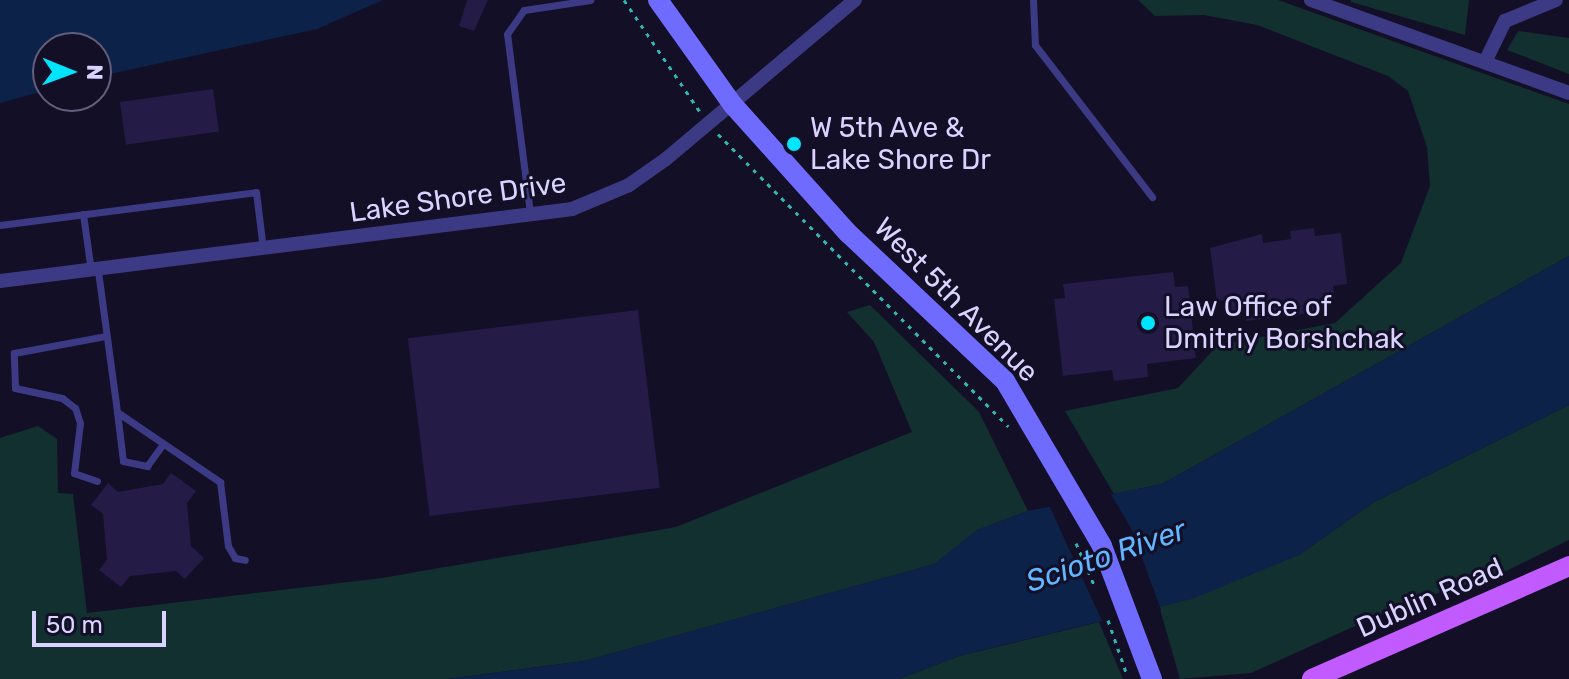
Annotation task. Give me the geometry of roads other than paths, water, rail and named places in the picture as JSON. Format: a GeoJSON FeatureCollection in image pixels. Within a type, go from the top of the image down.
{"type":"FeatureCollection","features":[{"type":"Feature","properties":{"kind":"main road","name":"West 5th Avenue"},"geometry":{"type":"LineString","coordinates":[[658,0],[733,105],[848,233],[1005,381],[1036,428],[1102,546],[1150,672]]}},
{"type":"Feature","properties":{"kind":"main road","name":"Dublin Road"},"geometry":{"type":"LineString","coordinates":[[1312,679],[1569,566]]}},
{"type":"Feature","properties":{"kind":"street","name":"Lake Shore Drive"},"geometry":{"type":"LineString","coordinates":[[0,281],[531,218],[572,209],[629,185],[710,125],[855,0]]}},
{"type":"Feature","properties":{"kind":"street"},"geometry":{"type":"LineString","coordinates":[[1311,0],[1569,93]]}},
{"type":"Feature","properties":{"kind":"street"},"geometry":{"type":"LineString","coordinates":[[1485,62],[1505,21],[1556,0]]}},
{"type":"Feature","properties":{"kind":"lane"},"geometry":{"type":"LineString","coordinates":[[531,218],[507,34],[524,10],[590,0]]}},
{"type":"Feature","properties":{"kind":"lane"},"geometry":{"type":"LineString","coordinates":[[1033,0],[1035,45],[1152,197]]}},
{"type":"Feature","properties":{"kind":"lane"},"geometry":{"type":"LineString","coordinates":[[0,225],[256,192],[263,251]]}},
{"type":"Feature","properties":{"kind":"lane"},"geometry":{"type":"LineString","coordinates":[[83,214],[106,336],[123,461],[147,466],[162,445]]}},
{"type":"Feature","properties":{"kind":"lane"},"geometry":{"type":"LineString","coordinates":[[97,481],[74,473],[80,423],[75,408],[62,398],[15,388],[14,353],[106,336]]}},
{"type":"Feature","properties":{"kind":"lane"},"geometry":{"type":"LineString","coordinates":[[117,412],[220,482],[228,546],[235,558],[245,560]]}},
{"type":"Feature","properties":{"kind":"water"},"geometry":{"type":"Polygon","coordinates":[[[0,0],[383,0],[317,29],[112,74],[112,32],[32,32],[32,94],[0,103],[0,0]]]}},
{"type":"Feature","properties":{"kind":"water","name":"Scioto River"},"geometry":{"type":"Polygon","coordinates":[[[1569,256],[1569,405],[1374,502],[1299,555],[1192,599],[959,656],[899,679],[447,679],[584,661],[934,564],[977,530],[1028,511],[1162,484],[1569,256]]]}},
{"type":"Feature","properties":{"kind":"place","name":"W 5th Ave & Lake Shore Dr"},"geometry":{"type":"Point","coordinates":[794,144]}},
{"type":"Feature","properties":{"kind":"place","name":"Law Office of Dmitriy Borshchak"},"geometry":{"type":"Point","coordinates":[1148,323]}}]}
